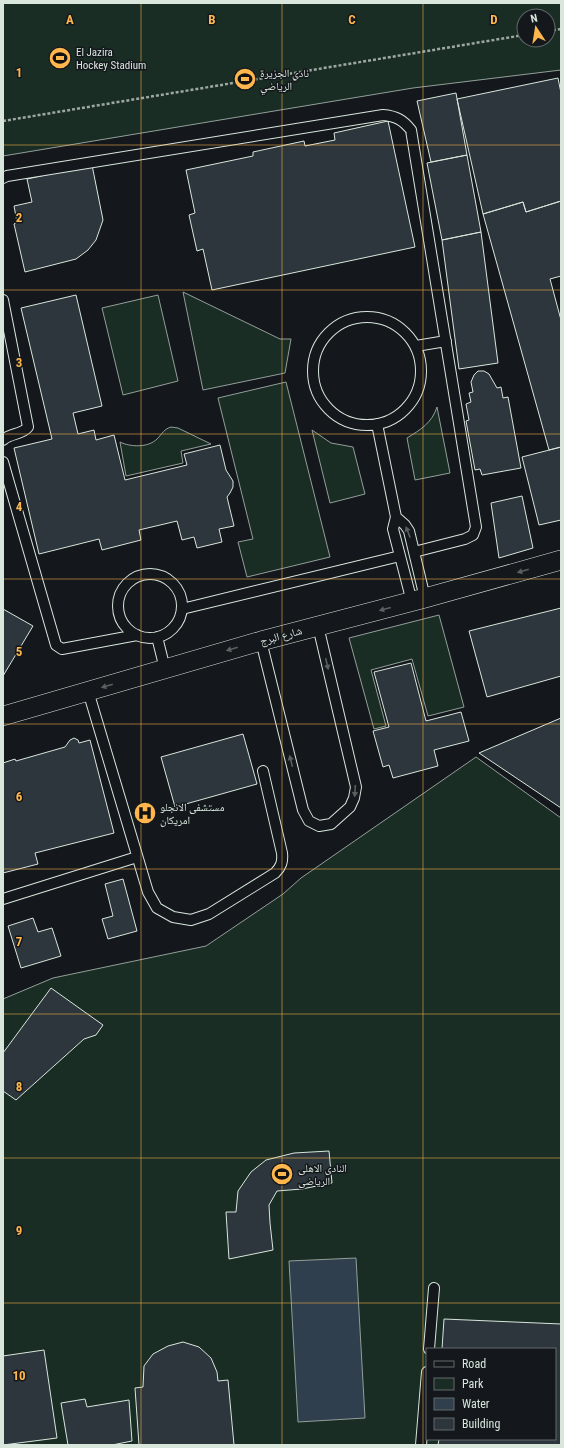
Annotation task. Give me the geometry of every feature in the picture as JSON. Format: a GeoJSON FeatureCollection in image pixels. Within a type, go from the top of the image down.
{"type":"FeatureCollection","features":[{"type":"Feature","properties":{"kind":"street","name":"شارع البرج"},"geometry":{"type":"LineString","coordinates":[[3,716],[261,641],[418,600],[561,560]]}},
{"type":"Feature","properties":{"kind":"lane"},"geometry":{"type":"LineString","coordinates":[[3,178],[383,115],[394,116],[404,121],[411,130],[476,528],[473,535],[465,539],[414,552]]}},
{"type":"Feature","properties":{"kind":"lane"},"geometry":{"type":"LineString","coordinates":[[3,300],[28,427],[25,431],[11,435],[3,440]]}},
{"type":"Feature","properties":{"kind":"lane"},"geometry":{"type":"LineString","coordinates":[[359,316],[376,316],[392,322],[406,332],[416,346],[421,362],[422,379],[416,395],[406,409],[393,419],[377,424],[360,425],[343,420],[329,410],[319,396],[313,380],[313,363],[318,346],[328,332],[342,322],[359,316]]}},
{"type":"Feature","properties":{"kind":"lane"},"geometry":{"type":"LineString","coordinates":[[416,346],[446,341]]}},
{"type":"Feature","properties":{"kind":"lane"},"geometry":{"type":"LineString","coordinates":[[377,424],[396,517],[393,529],[400,556],[418,600]]}},
{"type":"Feature","properties":{"kind":"lane"},"geometry":{"type":"LineString","coordinates":[[3,462],[56,645],[62,649],[137,635],[157,637],[166,633],[174,627],[179,618],[182,609],[182,599],[172,582],[163,576],[143,574],[126,584],[121,593],[118,607],[122,622],[128,629],[137,635]]}},
{"type":"Feature","properties":{"kind":"lane"},"geometry":{"type":"LineString","coordinates":[[396,517],[406,525],[409,531],[414,552],[418,600]]}},
{"type":"Feature","properties":{"kind":"lane"},"geometry":{"type":"LineString","coordinates":[[182,609],[400,556]]}},
{"type":"Feature","properties":{"kind":"lane"},"geometry":{"type":"LineString","coordinates":[[261,641],[303,810],[309,821],[314,824],[319,826],[331,824],[350,807],[354,798],[356,787],[318,626]]}},
{"type":"Feature","properties":{"kind":"lane"},"geometry":{"type":"LineString","coordinates":[[157,637],[165,669]]}},
{"type":"Feature","properties":{"kind":"lane"},"geometry":{"type":"LineString","coordinates":[[88,691],[148,892],[157,908],[173,917],[192,920],[210,914],[275,873],[280,867],[283,860],[282,853],[263,771]]}},
{"type":"Feature","properties":{"kind":"lane"},"geometry":{"type":"LineString","coordinates":[[3,899],[137,857]]}},
{"type":"Feature","properties":{"kind":"lane"},"geometry":{"type":"LineString","coordinates":[[429,1348],[434,1288]]}},
{"type":"Feature","properties":{"kind":"lane"},"geometry":{"type":"LineString","coordinates":[[421,1445],[426,1384]]}},
{"type":"Feature","properties":{"kind":"path"},"geometry":{"type":"LineString","coordinates":[[3,121],[516,36]]}},
{"type":"Feature","properties":{"kind":"green space","name":"نادي الجزيرة الرياضي"},"geometry":{"type":"Polygon","coordinates":[[[3,3],[561,3],[561,70],[413,88],[3,156],[3,3]]]}},
{"type":"Feature","properties":{"kind":"green space"},"geometry":{"type":"Polygon","coordinates":[[[183,292],[280,339],[291,339],[285,373],[203,390],[183,292]]]}},
{"type":"Feature","properties":{"kind":"green space"},"geometry":{"type":"Polygon","coordinates":[[[158,295],[178,381],[123,395],[102,308],[158,295]]]}},
{"type":"Feature","properties":{"kind":"green space"},"geometry":{"type":"Polygon","coordinates":[[[286,382],[330,557],[247,577],[238,542],[253,539],[218,398],[286,382]]]}},
{"type":"Feature","properties":{"kind":"green space"},"geometry":{"type":"Polygon","coordinates":[[[437,407],[450,473],[415,480],[407,438],[429,422],[437,407]]]}},
{"type":"Feature","properties":{"kind":"green space"},"geometry":{"type":"Polygon","coordinates":[[[171,427],[178,428],[211,444],[181,451],[183,463],[126,476],[120,442],[134,446],[149,444],[171,427]]]}},
{"type":"Feature","properties":{"kind":"green space"},"geometry":{"type":"Polygon","coordinates":[[[312,430],[331,443],[353,447],[365,494],[330,503],[312,430]]]}},
{"type":"Feature","properties":{"kind":"green space"},"geometry":{"type":"Polygon","coordinates":[[[439,615],[464,707],[428,716],[412,659],[371,670],[386,726],[374,729],[349,638],[439,615]]]}},
{"type":"Feature","properties":{"kind":"green space","name":"النادى الاهلى الرياضى"},"geometry":{"type":"Polygon","coordinates":[[[476,757],[561,818],[561,1445],[3,1445],[3,999],[53,978],[206,946],[283,894],[301,878],[476,757]]]}},
{"type":"Feature","properties":{"kind":"water"},"geometry":{"type":"Polygon","coordinates":[[[356,1258],[365,1418],[298,1422],[289,1261],[356,1258]]]}},
{"type":"Feature","properties":{"kind":"building"},"geometry":{"type":"Polygon","coordinates":[[[558,78],[561,93],[561,201],[526,212],[523,202],[483,214],[457,99],[558,78]]]}},
{"type":"Feature","properties":{"kind":"building"},"geometry":{"type":"Polygon","coordinates":[[[456,93],[467,155],[431,162],[417,101],[456,93]]]}},
{"type":"Feature","properties":{"kind":"building"},"geometry":{"type":"Polygon","coordinates":[[[388,121],[415,247],[212,290],[203,249],[197,251],[189,215],[195,213],[186,170],[253,156],[253,152],[304,141],[305,146],[335,140],[334,133],[388,121]]]}},
{"type":"Feature","properties":{"kind":"building"},"geometry":{"type":"Polygon","coordinates":[[[467,155],[481,232],[442,240],[427,163],[467,155]]]}},
{"type":"Feature","properties":{"kind":"building"},"geometry":{"type":"Polygon","coordinates":[[[92,165],[103,220],[96,240],[88,250],[76,259],[25,272],[14,224],[17,222],[14,206],[32,202],[27,179],[92,165]]]}},
{"type":"Feature","properties":{"kind":"building"},"geometry":{"type":"Polygon","coordinates":[[[561,201],[561,276],[550,279],[561,320],[561,447],[549,450],[483,214],[523,202],[526,212],[561,201]]]}},
{"type":"Feature","properties":{"kind":"building"},"geometry":{"type":"Polygon","coordinates":[[[481,232],[498,363],[459,369],[442,240],[481,232]]]}},
{"type":"Feature","properties":{"kind":"building"},"geometry":{"type":"Polygon","coordinates":[[[76,295],[102,406],[73,413],[78,434],[94,430],[96,440],[114,435],[125,480],[187,465],[184,454],[220,445],[226,470],[233,481],[233,487],[227,497],[234,526],[219,529],[222,542],[197,548],[194,537],[182,540],[177,521],[139,530],[141,540],[102,550],[99,539],[39,554],[14,448],[52,439],[21,308],[76,295]]]}},
{"type":"Feature","properties":{"kind":"building"},"geometry":{"type":"Polygon","coordinates":[[[478,371],[484,371],[489,374],[497,388],[501,387],[503,398],[508,397],[521,468],[482,475],[480,469],[475,470],[466,421],[469,420],[466,404],[471,402],[469,393],[473,392],[471,382],[474,375],[478,371]]]}},
{"type":"Feature","properties":{"kind":"building"},"geometry":{"type":"Polygon","coordinates":[[[561,447],[561,520],[539,525],[522,457],[561,447]]]}},
{"type":"Feature","properties":{"kind":"building"},"geometry":{"type":"Polygon","coordinates":[[[522,496],[533,548],[499,558],[491,503],[522,496]]]}},
{"type":"Feature","properties":{"kind":"building"},"geometry":{"type":"Polygon","coordinates":[[[561,608],[561,676],[487,697],[469,631],[561,608]]]}},
{"type":"Feature","properties":{"kind":"building"},"geometry":{"type":"Polygon","coordinates":[[[3,609],[33,626],[3,676],[3,609]]]}},
{"type":"Feature","properties":{"kind":"building"},"geometry":{"type":"Polygon","coordinates":[[[411,663],[426,721],[461,712],[469,741],[434,750],[438,766],[393,778],[389,765],[383,767],[373,731],[389,727],[374,672],[411,663]]]}},
{"type":"Feature","properties":{"kind":"building"},"geometry":{"type":"Polygon","coordinates":[[[561,718],[561,808],[479,753],[561,718]]]}},
{"type":"Feature","properties":{"kind":"building"},"geometry":{"type":"Polygon","coordinates":[[[243,734],[257,784],[175,807],[161,757],[243,734]]]}},
{"type":"Feature","properties":{"kind":"building"},"geometry":{"type":"Polygon","coordinates":[[[74,738],[78,740],[79,743],[90,740],[114,833],[35,853],[38,864],[3,873],[3,763],[15,759],[16,761],[65,747],[70,740],[74,738]]]}},
{"type":"Feature","properties":{"kind":"building"},"geometry":{"type":"Polygon","coordinates":[[[123,879],[137,931],[108,939],[102,919],[113,916],[105,884],[123,879]]]}},
{"type":"Feature","properties":{"kind":"building"},"geometry":{"type":"Polygon","coordinates":[[[33,918],[38,932],[52,928],[61,956],[21,968],[8,926],[33,918]]]}},
{"type":"Feature","properties":{"kind":"building"},"geometry":{"type":"Polygon","coordinates":[[[51,988],[103,1025],[96,1035],[84,1039],[16,1100],[3,1091],[3,1053],[51,988]]]}},
{"type":"Feature","properties":{"kind":"building"},"geometry":{"type":"Polygon","coordinates":[[[329,1151],[332,1183],[302,1189],[277,1191],[269,1205],[273,1250],[229,1259],[226,1212],[236,1212],[238,1191],[251,1172],[266,1160],[294,1153],[329,1151]]]}},
{"type":"Feature","properties":{"kind":"building"},"geometry":{"type":"Polygon","coordinates":[[[444,1319],[561,1324],[561,1445],[438,1445],[439,1440],[556,1440],[556,1348],[442,1348],[444,1319]]]}},
{"type":"Feature","properties":{"kind":"building"},"geometry":{"type":"Polygon","coordinates":[[[183,1342],[199,1347],[211,1358],[217,1372],[218,1381],[228,1380],[234,1445],[139,1445],[135,1388],[143,1387],[144,1366],[153,1354],[168,1346],[183,1342]]]}},
{"type":"Feature","properties":{"kind":"building"},"geometry":{"type":"Polygon","coordinates":[[[44,1350],[57,1438],[3,1445],[3,1356],[44,1350]]]}},
{"type":"Feature","properties":{"kind":"building"},"geometry":{"type":"Polygon","coordinates":[[[85,1399],[87,1407],[129,1400],[132,1441],[112,1445],[68,1445],[61,1403],[85,1399]]]}},
{"type":"Feature","properties":{"kind":"place","name":"El Jazira Hockey Stadium"},"geometry":{"type":"Point","coordinates":[60,58]}},
{"type":"Feature","properties":{"kind":"place","name":"نادي الجزيرة الرياضي"},"geometry":{"type":"Point","coordinates":[245,79]}},
{"type":"Feature","properties":{"kind":"place","name":"مستشفى الانجلو امريكان"},"geometry":{"type":"Point","coordinates":[145,813]}},
{"type":"Feature","properties":{"kind":"place","name":"النادى الاهلى الرياضى"},"geometry":{"type":"Point","coordinates":[282,1174]}}]}
